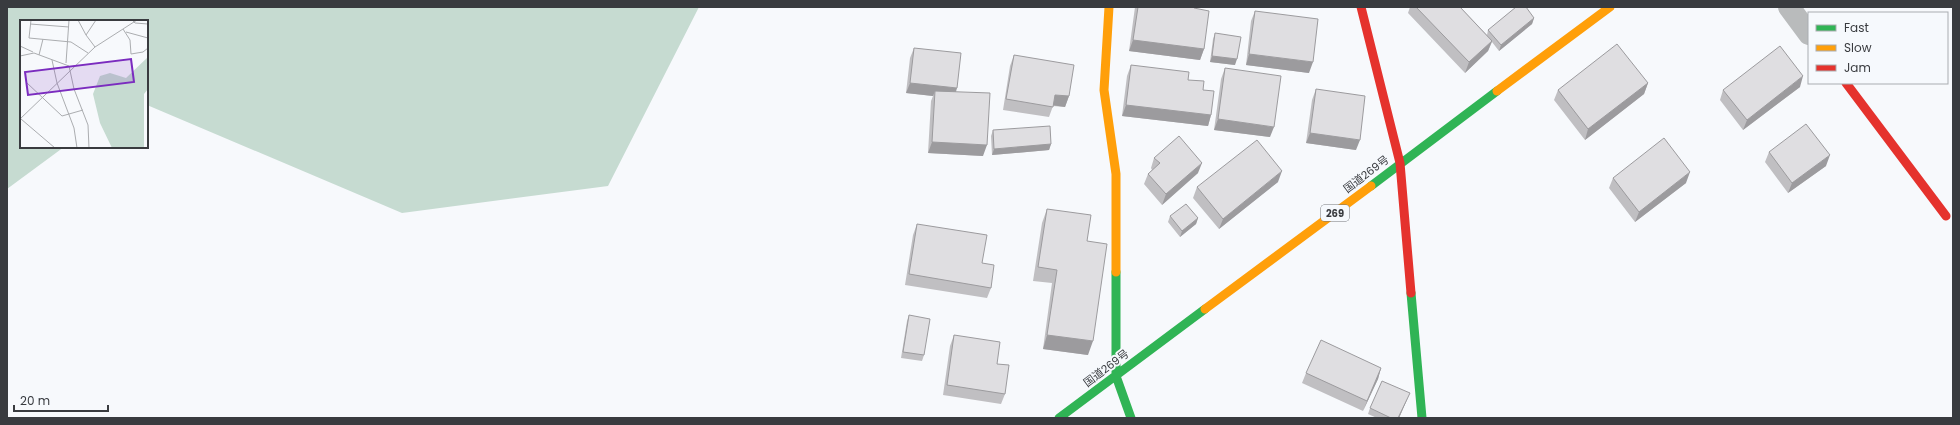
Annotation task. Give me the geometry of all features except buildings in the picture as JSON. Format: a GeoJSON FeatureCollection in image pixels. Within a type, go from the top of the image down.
{"type":"FeatureCollection","features":[{"type":"Feature","properties":{"kind":"main road"},"geometry":{"type":"LineString","coordinates":[[1109,7],[1104,90],[1116,174],[1116,376],[1131,418]]}},
{"type":"Feature","properties":{"kind":"main road"},"geometry":{"type":"LineString","coordinates":[[1361,7],[1400,163],[1422,418]]}},
{"type":"Feature","properties":{"kind":"main road","name":"国道269号"},"geometry":{"type":"LineString","coordinates":[[1059,418],[1610,7]]}},
{"type":"Feature","properties":{"kind":"main road"},"geometry":{"type":"LineString","coordinates":[[1847,84],[1946,216]]}},
{"type":"Feature","properties":{"kind":"street"},"geometry":{"type":"LineString","coordinates":[[1789,7],[1808,33]]}},
{"type":"Feature","properties":{"kind":"green space"},"geometry":{"type":"Polygon","coordinates":[[[7,7],[699,7],[608,186],[402,213],[148,105],[148,20],[20,20],[20,148],[63,148],[7,189],[7,7]]]}},
{"type":"Feature","properties":{"kind":"traffic: fast"},"geometry":{"type":"LineString","coordinates":[[1371,186],[1497,91]]}},
{"type":"Feature","properties":{"kind":"traffic: fast"},"geometry":{"type":"LineString","coordinates":[[1116,272],[1116,376],[1131,418]]}},
{"type":"Feature","properties":{"kind":"traffic: fast"},"geometry":{"type":"LineString","coordinates":[[1411,293],[1422,418]]}},
{"type":"Feature","properties":{"kind":"traffic: fast"},"geometry":{"type":"LineString","coordinates":[[1059,418],[1205,309]]}},
{"type":"Feature","properties":{"kind":"traffic: slow"},"geometry":{"type":"LineString","coordinates":[[1109,7],[1104,90],[1116,174],[1116,272]]}},
{"type":"Feature","properties":{"kind":"traffic: slow"},"geometry":{"type":"LineString","coordinates":[[1497,91],[1610,7]]}},
{"type":"Feature","properties":{"kind":"traffic: slow"},"geometry":{"type":"LineString","coordinates":[[1205,309],[1371,186]]}},
{"type":"Feature","properties":{"kind":"traffic: jam"},"geometry":{"type":"LineString","coordinates":[[1361,7],[1400,163],[1411,293]]}},
{"type":"Feature","properties":{"kind":"traffic: jam"},"geometry":{"type":"LineString","coordinates":[[1847,84],[1946,216]]}}]}
